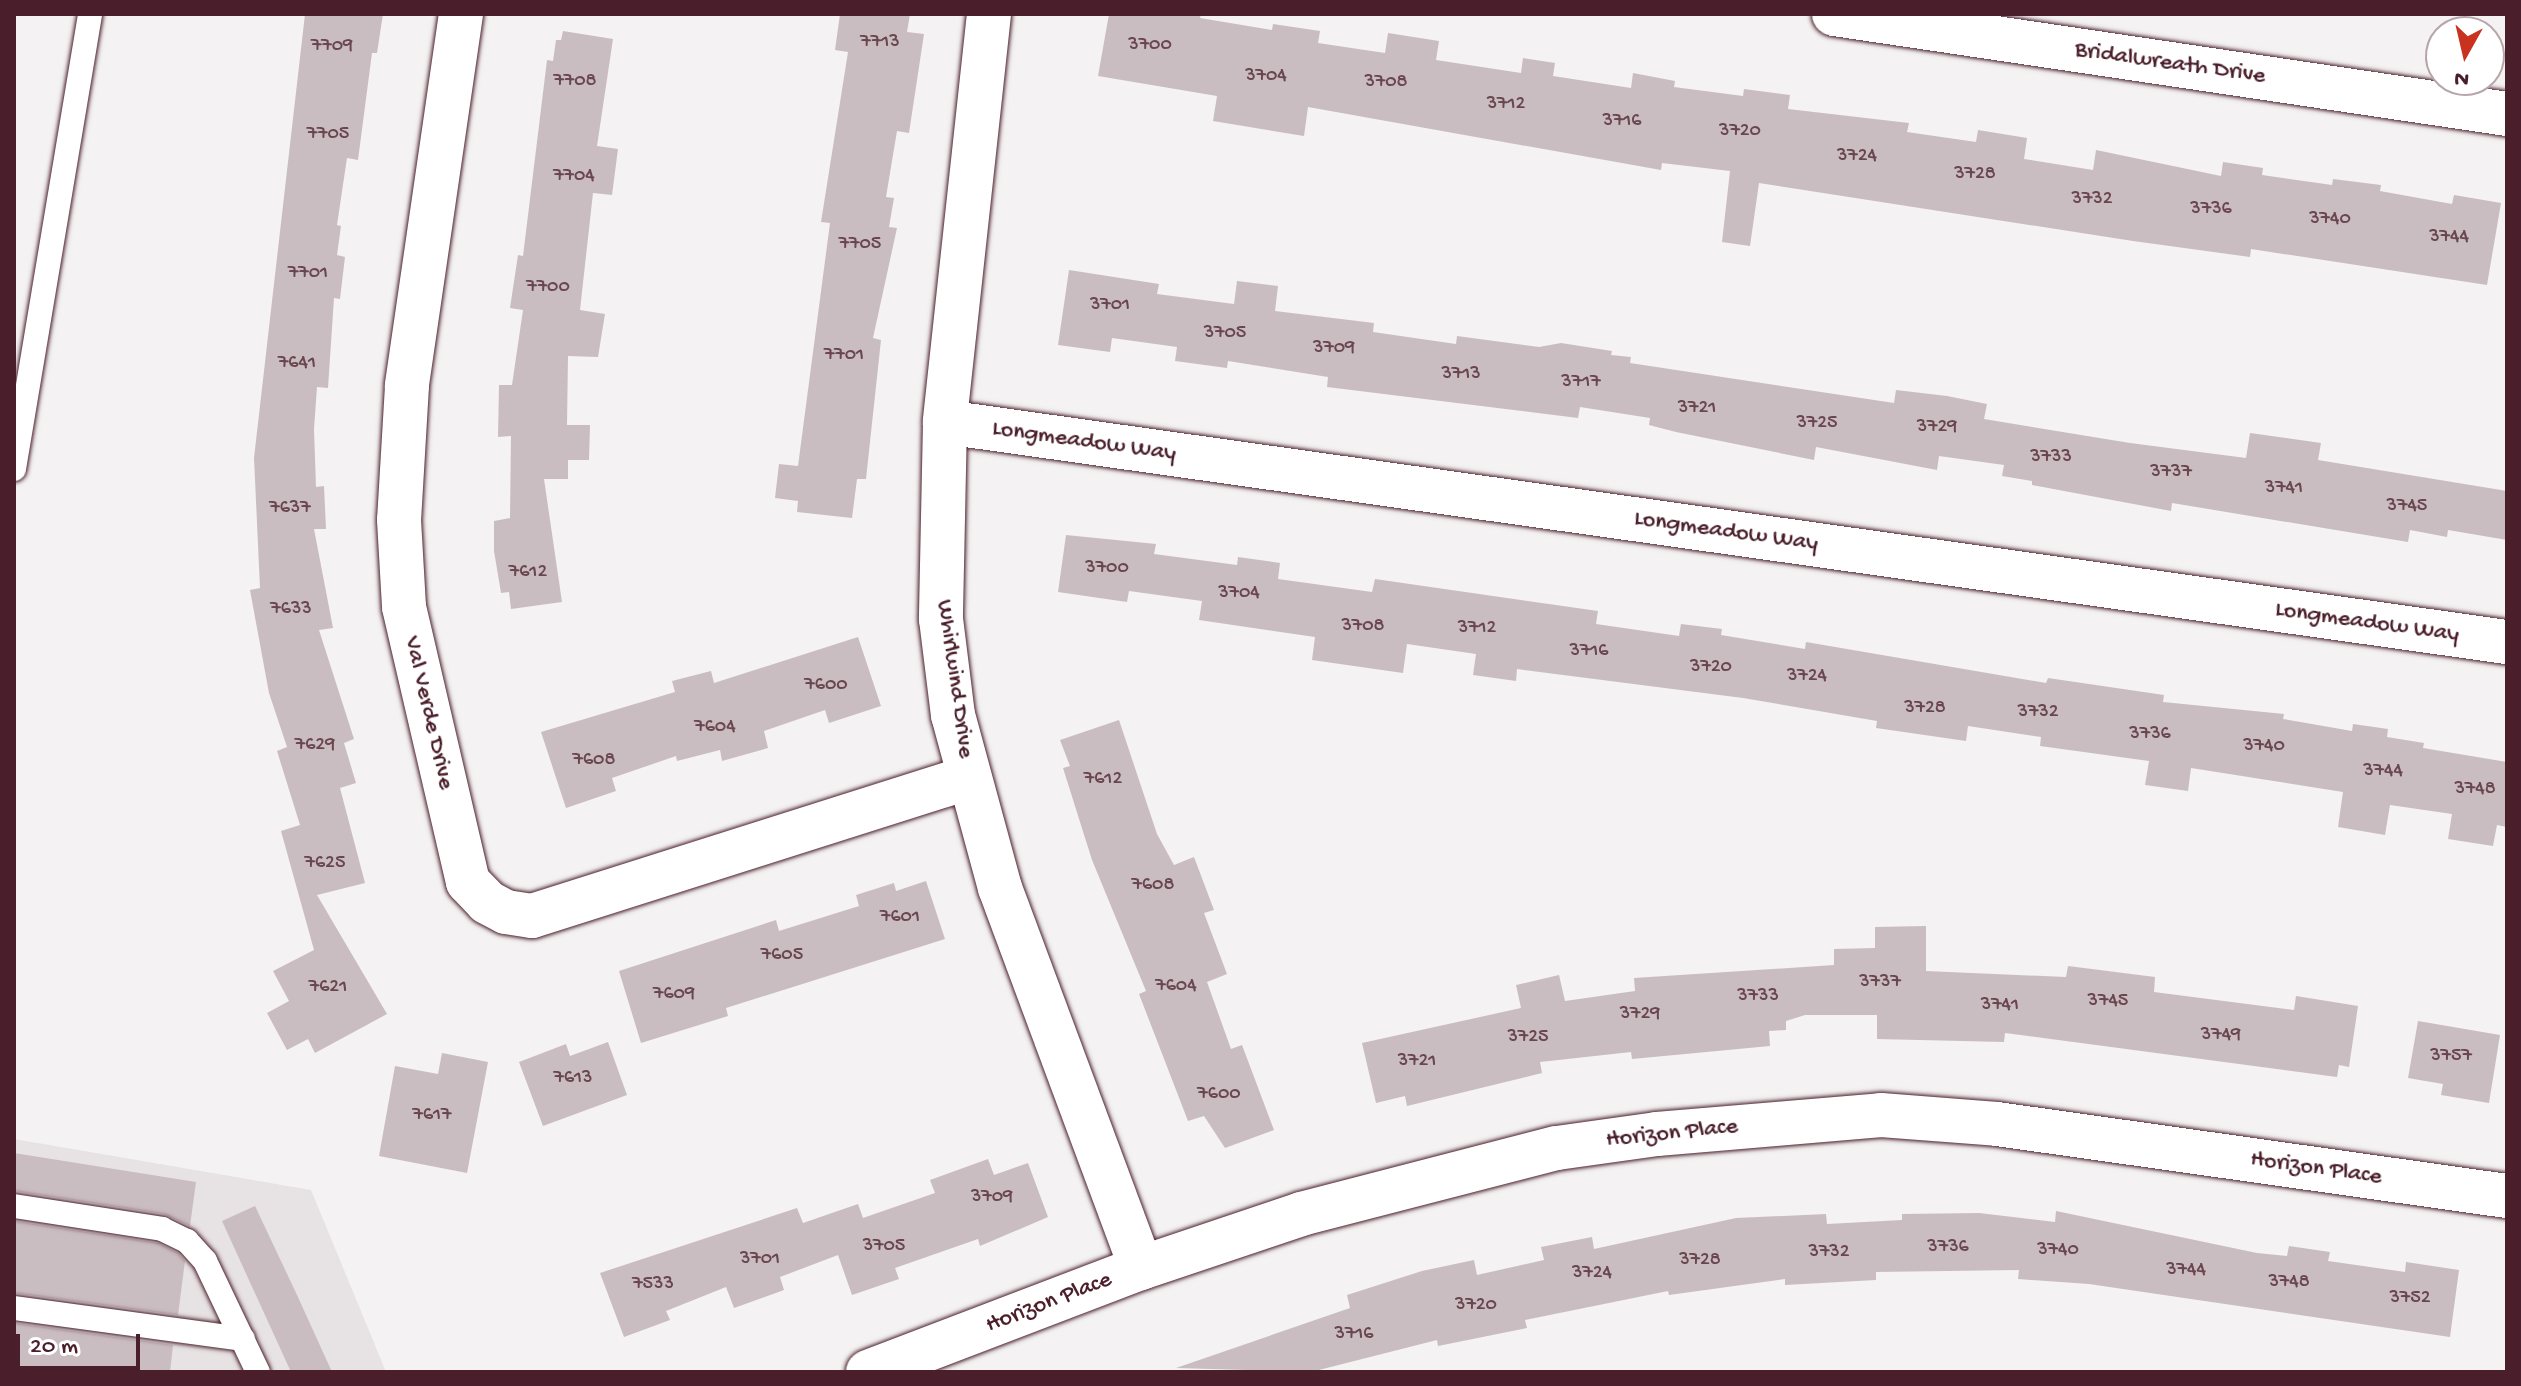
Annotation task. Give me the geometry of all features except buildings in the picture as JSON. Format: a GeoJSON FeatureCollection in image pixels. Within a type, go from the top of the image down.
{"type":"FeatureCollection","features":[{"type":"Feature","properties":{"kind":"street","name":"Val Verde Drive"},"geometry":{"type":"LineString","coordinates":[[461,14],[407,386],[399,520],[404,607],[468,882],[496,907],[532,916],[967,778]]}},
{"type":"Feature","properties":{"kind":"street","name":"Whirlwind Drive"},"geometry":{"type":"LineString","coordinates":[[989,14],[945,422],[941,619],[967,778],[1000,888],[1141,1268]]}},
{"type":"Feature","properties":{"kind":"street","name":"Bridalwreath Drive"},"geometry":{"type":"LineString","coordinates":[[1834,14],[2507,114]]}},
{"type":"Feature","properties":{"kind":"street","name":"Longmeadow Way"},"geometry":{"type":"LineString","coordinates":[[945,422],[2507,642]]}},
{"type":"Feature","properties":{"kind":"street","name":"Horizon Place"},"geometry":{"type":"LineString","coordinates":[[868,1372],[1141,1268],[1301,1214],[1557,1148],[1657,1134],[1881,1115],[1997,1124],[2507,1196]]}},
{"type":"Feature","properties":{"kind":"lane"},"geometry":{"type":"LineString","coordinates":[[14,464],[90,14]]}},
{"type":"Feature","properties":{"kind":"lane"},"geometry":{"type":"LineString","coordinates":[[14,1206],[162,1229],[187,1241],[205,1261],[258,1372]]}},
{"type":"Feature","properties":{"kind":"lane"},"geometry":{"type":"LineString","coordinates":[[14,1308],[243,1339]]}},
{"type":"Feature","properties":{"kind":"shaded area"},"geometry":{"type":"Polygon","coordinates":[[[14,1139],[311,1190],[386,1372],[14,1372],[14,1139]]]}}]}
